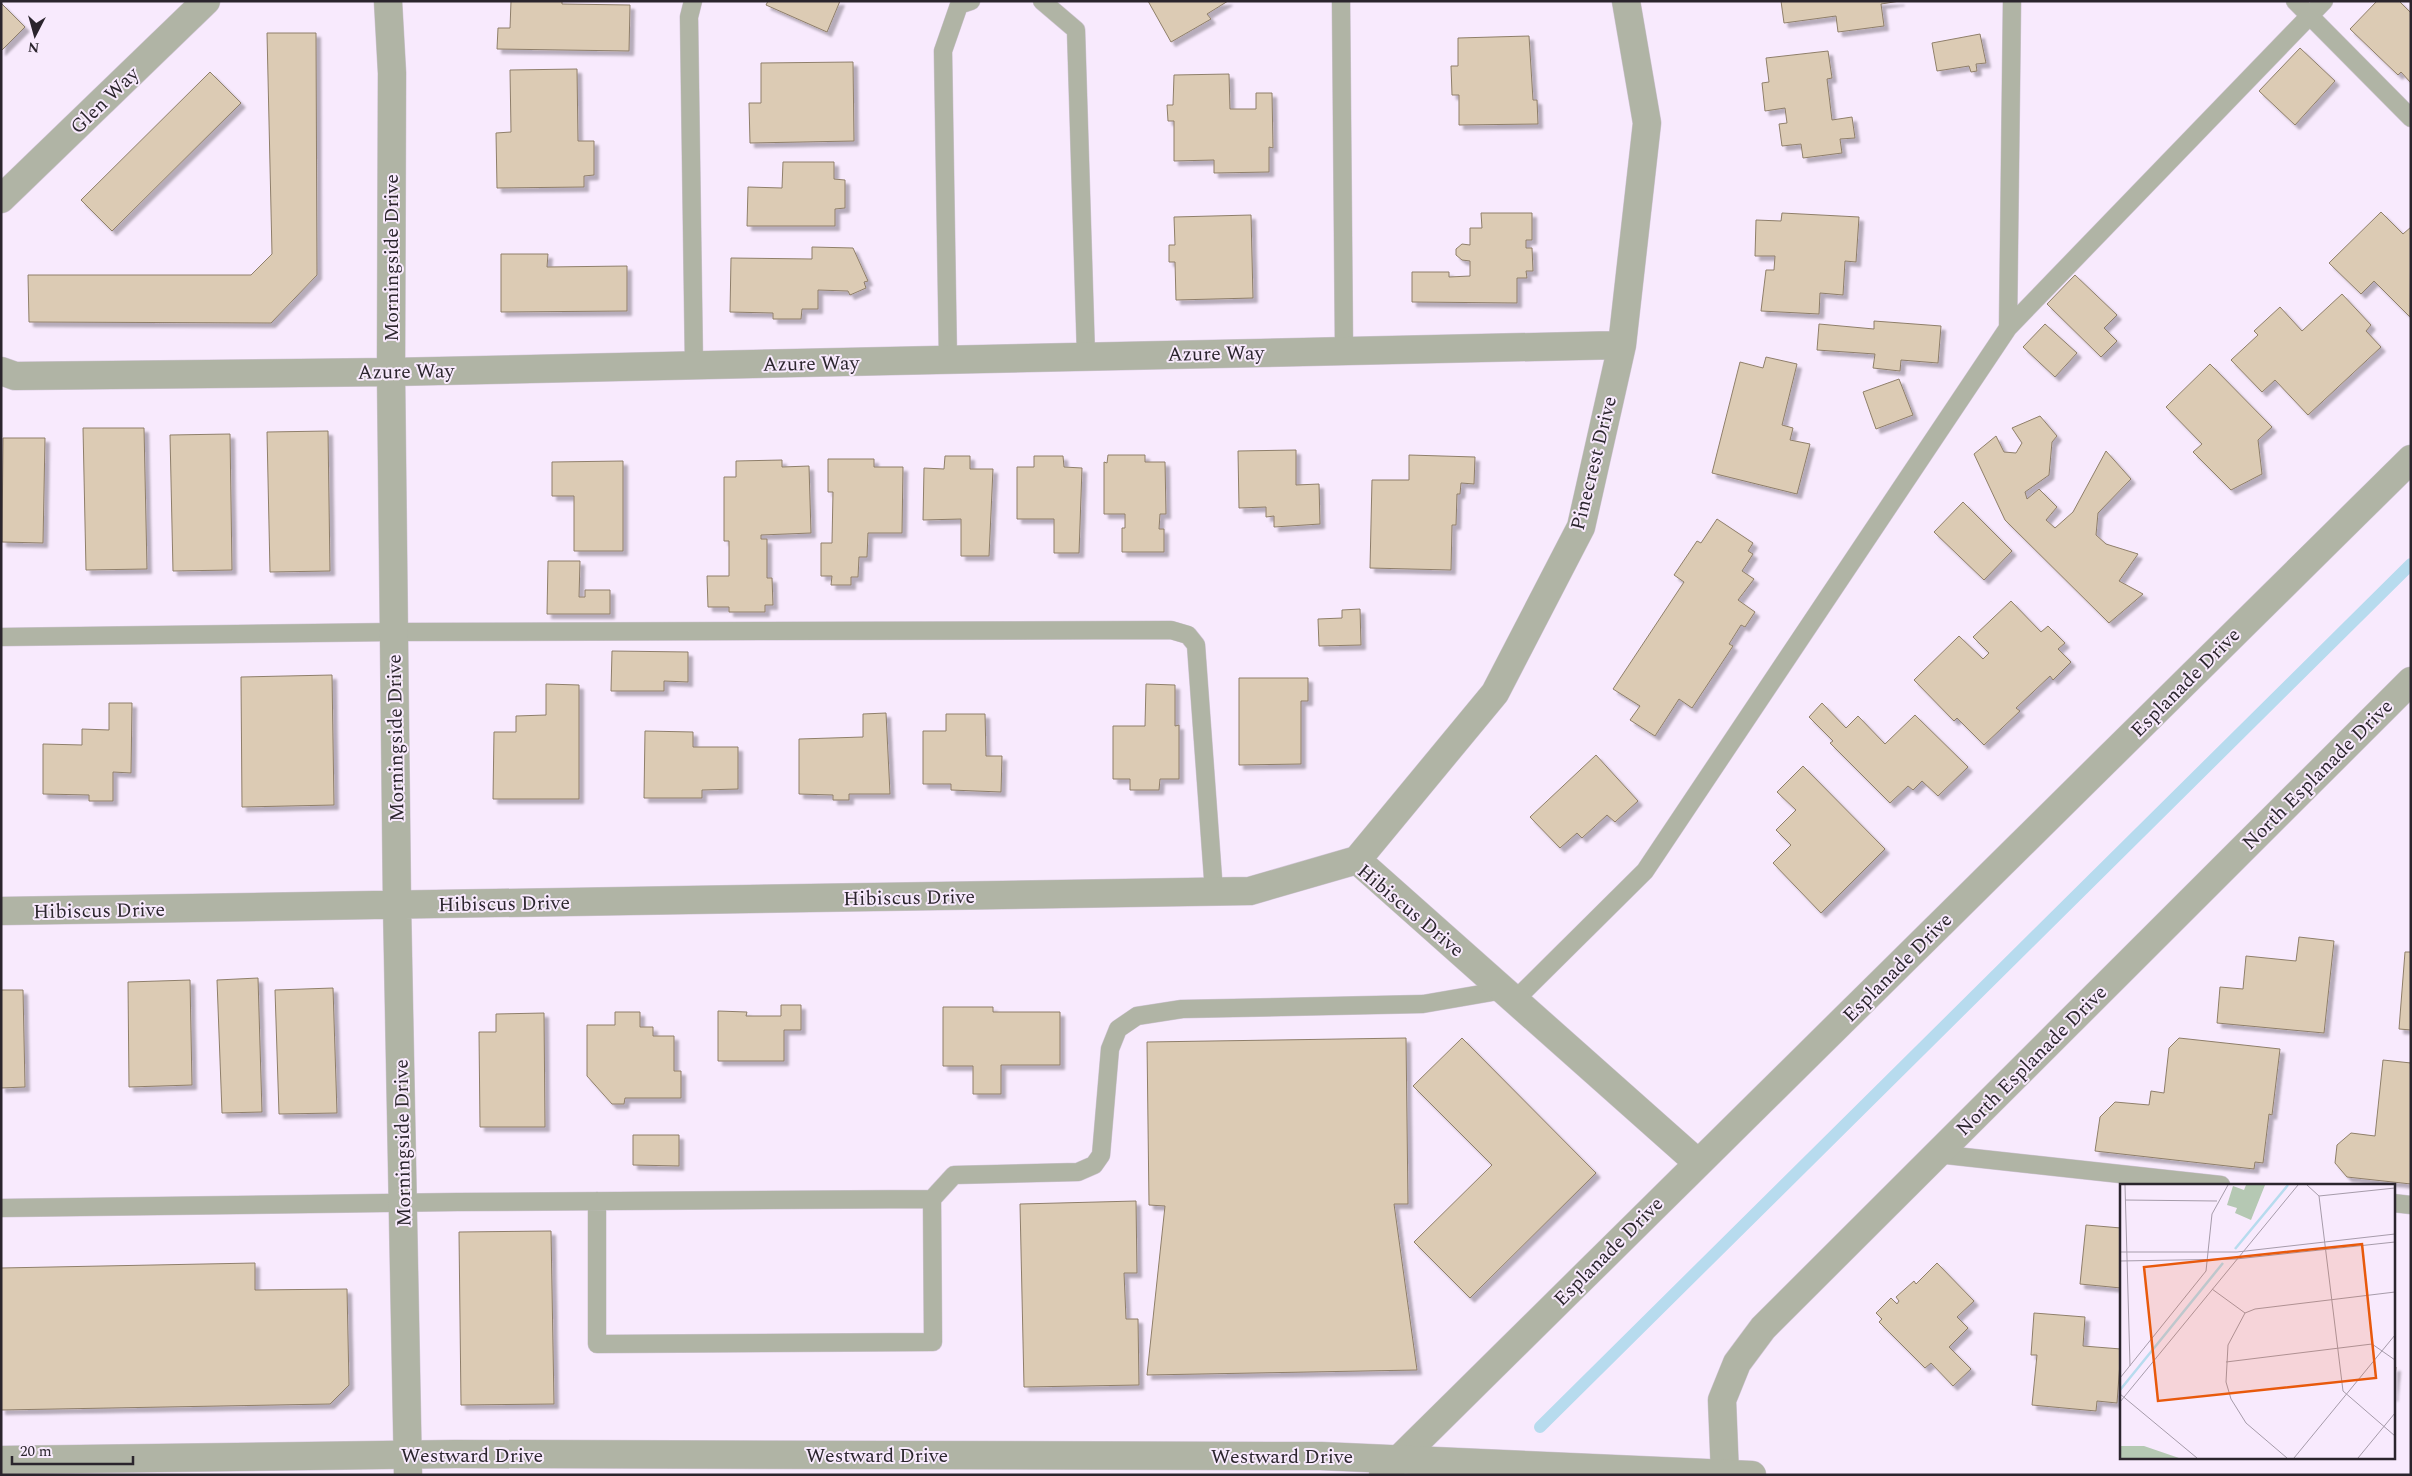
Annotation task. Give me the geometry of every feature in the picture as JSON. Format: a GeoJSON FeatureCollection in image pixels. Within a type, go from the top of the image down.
{"type":"FeatureCollection","features":[{"type":"Feature","properties":{"kind":"street","name":"Glen Way"},"geometry":{"type":"LineString","coordinates":[[1,199],[206,1]]}},
{"type":"Feature","properties":{"kind":"street","name":"Morningside Drive"},"geometry":{"type":"LineString","coordinates":[[388,1],[392,73],[391,372],[397,904],[408,1465]]}},
{"type":"Feature","properties":{"kind":"street","name":"Pinecrest Drive"},"geometry":{"type":"LineString","coordinates":[[1357,860],[1495,693],[1581,527],[1622,345],[1647,123],[1626,1]]}},
{"type":"Feature","properties":{"kind":"street","name":"Azure Way"},"geometry":{"type":"LineString","coordinates":[[1,371],[15,376],[391,372],[1622,345]]}},
{"type":"Feature","properties":{"kind":"street","name":"Esplanade Drive"},"geometry":{"type":"LineString","coordinates":[[1391,1466],[2411,459]]}},
{"type":"Feature","properties":{"kind":"street","name":"North Esplanade Drive"},"geometry":{"type":"LineString","coordinates":[[1734,1474],[1722,1400],[1737,1364],[1763,1328],[2411,681]]}},
{"type":"Feature","properties":{"kind":"street","name":"Hibiscus Drive"},"geometry":{"type":"LineString","coordinates":[[1,912],[1250,891],[1357,860],[1698,1163]]}},
{"type":"Feature","properties":{"kind":"street","name":"Westward Drive"},"geometry":{"type":"LineString","coordinates":[[1,1460],[408,1465],[1302,1456],[1391,1466],[1734,1474]]}},
{"type":"Feature","properties":{"kind":"lane"},"geometry":{"type":"LineString","coordinates":[[693,1],[689,17],[694,366]]}},
{"type":"Feature","properties":{"kind":"lane"},"geometry":{"type":"LineString","coordinates":[[948,360],[943,51],[959,5],[971,1]]}},
{"type":"Feature","properties":{"kind":"lane"},"geometry":{"type":"LineString","coordinates":[[1042,1],[1076,30],[1086,356]]}},
{"type":"Feature","properties":{"kind":"lane"},"geometry":{"type":"LineString","coordinates":[[1341,1],[1344,350]]}},
{"type":"Feature","properties":{"kind":"lane"},"geometry":{"type":"LineString","coordinates":[[2008,328],[2012,1]]}},
{"type":"Feature","properties":{"kind":"lane"},"geometry":{"type":"LineString","coordinates":[[2295,1],[2411,118]]}},
{"type":"Feature","properties":{"kind":"lane"},"geometry":{"type":"LineString","coordinates":[[597,1200],[597,1344],[933,1342],[932,1199],[954,1175],[1078,1172],[1094,1165],[1101,1155],[1110,1048],[1118,1028],[1137,1016],[1182,1009],[1423,1004],[1510,995],[1645,871],[2008,328],[2324,1]]}},
{"type":"Feature","properties":{"kind":"lane"},"geometry":{"type":"LineString","coordinates":[[1,638],[394,632],[1171,630],[1188,635],[1196,645],[1214,892]]}},
{"type":"Feature","properties":{"kind":"lane"},"geometry":{"type":"LineString","coordinates":[[1937,1154],[2212,1184]]}},
{"type":"Feature","properties":{"kind":"lane"},"geometry":{"type":"LineString","coordinates":[[1,1208],[597,1200],[932,1199]]}},
{"type":"Feature","properties":{"kind":"lane"},"geometry":{"type":"LineString","coordinates":[[2394,1203],[2411,1205]]}},
{"type":"Feature","properties":{"kind":"building"},"geometry":{"type":"Polygon","coordinates":[[[511,1],[562,1],[562,4],[630,5],[629,51],[497,49],[498,28],[510,28],[511,1]]]}},
{"type":"Feature","properties":{"kind":"building"},"geometry":{"type":"Polygon","coordinates":[[[768,1],[840,1],[827,32],[766,5],[768,1]]]}},
{"type":"Feature","properties":{"kind":"building"},"geometry":{"type":"Polygon","coordinates":[[[1148,1],[1228,1],[1207,14],[1211,19],[1171,42],[1148,1]]]}},
{"type":"Feature","properties":{"kind":"building"},"geometry":{"type":"Polygon","coordinates":[[[1781,1],[1900,1],[1881,4],[1884,26],[1838,32],[1836,16],[1784,23],[1781,1]]]}},
{"type":"Feature","properties":{"kind":"building"},"geometry":{"type":"Polygon","coordinates":[[[2377,1],[2399,1],[2411,13],[2411,83],[2401,72],[2398,75],[2350,29],[2377,1]]]}},
{"type":"Feature","properties":{"kind":"building"},"geometry":{"type":"Polygon","coordinates":[[[1,3],[25,27],[1,51],[1,3]]]}},
{"type":"Feature","properties":{"kind":"building"},"geometry":{"type":"Polygon","coordinates":[[[267,33],[316,33],[317,275],[271,323],[29,322],[28,275],[251,275],[272,254],[267,33]]]}},
{"type":"Feature","properties":{"kind":"building"},"geometry":{"type":"Polygon","coordinates":[[[1980,34],[1986,63],[1976,64],[1977,71],[1971,72],[1969,66],[1937,71],[1932,43],[1980,34]]]}},
{"type":"Feature","properties":{"kind":"building"},"geometry":{"type":"Polygon","coordinates":[[[1529,36],[1533,100],[1537,100],[1538,124],[1459,125],[1459,95],[1452,95],[1451,66],[1458,66],[1458,38],[1529,36]]]}},
{"type":"Feature","properties":{"kind":"building"},"geometry":{"type":"Polygon","coordinates":[[[2300,48],[2335,81],[2295,125],[2259,91],[2300,48]]]}},
{"type":"Feature","properties":{"kind":"building"},"geometry":{"type":"Polygon","coordinates":[[[1828,51],[1832,78],[1827,79],[1832,120],[1852,117],[1855,138],[1840,139],[1842,153],[1803,158],[1801,144],[1782,146],[1779,124],[1787,123],[1785,108],[1765,111],[1762,83],[1769,82],[1766,58],[1828,51]]]}},
{"type":"Feature","properties":{"kind":"building"},"geometry":{"type":"Polygon","coordinates":[[[853,62],[854,141],[750,143],[749,103],[761,103],[761,63],[853,62]]]}},
{"type":"Feature","properties":{"kind":"building"},"geometry":{"type":"Polygon","coordinates":[[[577,69],[578,141],[594,141],[594,175],[584,176],[584,187],[497,188],[496,133],[511,132],[510,70],[577,69]]]}},
{"type":"Feature","properties":{"kind":"building"},"geometry":{"type":"Polygon","coordinates":[[[210,72],[241,103],[112,231],[81,200],[210,72]]]}},
{"type":"Feature","properties":{"kind":"building"},"geometry":{"type":"Polygon","coordinates":[[[1229,74],[1230,109],[1256,109],[1256,93],[1272,93],[1273,148],[1269,147],[1269,172],[1214,173],[1214,160],[1174,161],[1174,121],[1168,121],[1167,105],[1173,105],[1174,75],[1229,74]]]}},
{"type":"Feature","properties":{"kind":"building"},"geometry":{"type":"Polygon","coordinates":[[[783,162],[834,162],[834,179],[845,180],[845,208],[835,209],[835,226],[747,226],[748,187],[782,188],[783,162]]]}},
{"type":"Feature","properties":{"kind":"building"},"geometry":{"type":"Polygon","coordinates":[[[2381,212],[2403,234],[2411,227],[2410,317],[2374,281],[2361,294],[2329,263],[2381,212]]]}},
{"type":"Feature","properties":{"kind":"building"},"geometry":{"type":"Polygon","coordinates":[[[1481,213],[1532,213],[1532,240],[1526,240],[1526,248],[1532,248],[1533,271],[1526,271],[1527,278],[1517,278],[1517,303],[1412,302],[1412,272],[1449,272],[1449,277],[1470,276],[1470,261],[1462,260],[1456,255],[1456,249],[1462,244],[1470,245],[1470,228],[1482,228],[1481,213]]]}},
{"type":"Feature","properties":{"kind":"building"},"geometry":{"type":"Polygon","coordinates":[[[1782,213],[1859,217],[1856,262],[1845,261],[1843,295],[1820,293],[1819,314],[1761,311],[1766,270],[1774,270],[1775,256],[1755,256],[1756,220],[1781,221],[1782,213]]]}},
{"type":"Feature","properties":{"kind":"building"},"geometry":{"type":"Polygon","coordinates":[[[1251,215],[1253,298],[1176,300],[1175,262],[1169,262],[1169,245],[1175,245],[1174,217],[1251,215]]]}},
{"type":"Feature","properties":{"kind":"building"},"geometry":{"type":"Polygon","coordinates":[[[812,247],[853,248],[868,281],[864,282],[866,288],[850,295],[848,291],[818,290],[818,309],[802,309],[801,319],[773,319],[773,313],[730,312],[731,258],[812,259],[812,247]]]}},
{"type":"Feature","properties":{"kind":"building"},"geometry":{"type":"Polygon","coordinates":[[[501,254],[548,254],[547,267],[627,266],[627,311],[501,312],[501,254]]]}},
{"type":"Feature","properties":{"kind":"building"},"geometry":{"type":"Polygon","coordinates":[[[2075,275],[2117,315],[2104,328],[2117,341],[2101,357],[2047,304],[2075,275]]]}},
{"type":"Feature","properties":{"kind":"building"},"geometry":{"type":"Polygon","coordinates":[[[2342,294],[2371,325],[2366,331],[2381,347],[2308,415],[2275,380],[2262,392],[2231,360],[2258,335],[2254,331],[2280,307],[2302,331],[2342,294]]]}},
{"type":"Feature","properties":{"kind":"building"},"geometry":{"type":"Polygon","coordinates":[[[1874,321],[1941,326],[1938,363],[1901,360],[1900,371],[1873,368],[1875,354],[1817,350],[1819,324],[1874,329],[1874,321]]]}},
{"type":"Feature","properties":{"kind":"building"},"geometry":{"type":"Polygon","coordinates":[[[2045,324],[2077,353],[2055,377],[2023,347],[2045,324]]]}},
{"type":"Feature","properties":{"kind":"building"},"geometry":{"type":"Polygon","coordinates":[[[1766,357],[1797,364],[1782,425],[1793,428],[1790,440],[1810,444],[1797,494],[1712,473],[1740,362],[1763,368],[1766,357]]]}},
{"type":"Feature","properties":{"kind":"building"},"geometry":{"type":"Polygon","coordinates":[[[2210,364],[2272,427],[2258,440],[2262,474],[2231,490],[2193,452],[2202,444],[2166,407],[2210,364]]]}},
{"type":"Feature","properties":{"kind":"building"},"geometry":{"type":"Polygon","coordinates":[[[1899,379],[1913,415],[1876,429],[1863,392],[1899,379]]]}},
{"type":"Feature","properties":{"kind":"building"},"geometry":{"type":"Polygon","coordinates":[[[2040,416],[2057,436],[2052,442],[2049,475],[2025,492],[2027,499],[2039,489],[2057,507],[2046,520],[2055,528],[2073,512],[2106,451],[2131,479],[2098,513],[2096,535],[2106,544],[2138,554],[2119,581],[2143,594],[2109,623],[2005,520],[1974,454],[1996,436],[2004,452],[2016,453],[2022,443],[2012,428],[2040,416]]]}},
{"type":"Feature","properties":{"kind":"building"},"geometry":{"type":"Polygon","coordinates":[[[83,428],[144,428],[147,569],[86,570],[83,428]]]}},
{"type":"Feature","properties":{"kind":"building"},"geometry":{"type":"Polygon","coordinates":[[[328,431],[330,571],[270,572],[267,432],[328,431]]]}},
{"type":"Feature","properties":{"kind":"building"},"geometry":{"type":"Polygon","coordinates":[[[230,434],[232,570],[173,571],[170,435],[230,434]]]}},
{"type":"Feature","properties":{"kind":"building"},"geometry":{"type":"Polygon","coordinates":[[[3,438],[45,438],[43,543],[2,542],[3,438]]]}},
{"type":"Feature","properties":{"kind":"building"},"geometry":{"type":"Polygon","coordinates":[[[1296,450],[1296,485],[1319,484],[1320,524],[1274,527],[1274,516],[1266,517],[1266,507],[1239,508],[1238,451],[1296,450]]]}},
{"type":"Feature","properties":{"kind":"building"},"geometry":{"type":"Polygon","coordinates":[[[1108,455],[1145,455],[1145,462],[1165,462],[1166,514],[1160,514],[1159,529],[1164,529],[1164,552],[1122,552],[1122,528],[1125,528],[1125,514],[1104,514],[1104,462],[1107,463],[1108,455]]]}},
{"type":"Feature","properties":{"kind":"building"},"geometry":{"type":"Polygon","coordinates":[[[1409,455],[1475,457],[1474,484],[1461,483],[1460,494],[1457,494],[1456,525],[1452,525],[1451,570],[1370,568],[1372,480],[1409,480],[1409,455]]]}},
{"type":"Feature","properties":{"kind":"building"},"geometry":{"type":"Polygon","coordinates":[[[945,456],[970,456],[970,469],[993,469],[989,556],[961,556],[961,519],[923,520],[924,468],[944,469],[945,456]]]}},
{"type":"Feature","properties":{"kind":"building"},"geometry":{"type":"Polygon","coordinates":[[[1034,456],[1063,456],[1064,467],[1082,468],[1079,553],[1054,553],[1054,519],[1017,519],[1017,467],[1034,467],[1034,456]]]}},
{"type":"Feature","properties":{"kind":"building"},"geometry":{"type":"Polygon","coordinates":[[[828,459],[874,459],[874,467],[903,467],[902,533],[868,533],[867,557],[859,557],[858,577],[851,577],[851,585],[831,585],[832,576],[821,576],[821,543],[832,543],[833,492],[828,492],[828,459]]]}},
{"type":"Feature","properties":{"kind":"building"},"geometry":{"type":"Polygon","coordinates":[[[782,460],[782,467],[809,466],[811,533],[761,535],[761,539],[767,539],[767,578],[772,578],[773,605],[765,605],[765,612],[729,612],[729,607],[708,607],[707,576],[729,576],[729,541],[724,541],[724,477],[736,477],[736,461],[782,460]]]}},
{"type":"Feature","properties":{"kind":"building"},"geometry":{"type":"Polygon","coordinates":[[[623,461],[623,551],[574,551],[574,496],[552,496],[552,462],[623,461]]]}},
{"type":"Feature","properties":{"kind":"building"},"geometry":{"type":"Polygon","coordinates":[[[1963,502],[2012,551],[1984,580],[1934,532],[1963,502]]]}},
{"type":"Feature","properties":{"kind":"building"},"geometry":{"type":"Polygon","coordinates":[[[1717,519],[1753,543],[1748,551],[1753,554],[1742,571],[1754,579],[1738,600],[1755,612],[1745,627],[1741,625],[1729,644],[1733,646],[1692,708],[1679,699],[1655,736],[1630,720],[1640,706],[1613,689],[1684,582],[1674,575],[1697,541],[1701,543],[1717,519]]]}},
{"type":"Feature","properties":{"kind":"building"},"geometry":{"type":"Polygon","coordinates":[[[548,561],[580,561],[579,597],[585,597],[585,590],[610,590],[610,614],[547,614],[548,561]]]}},
{"type":"Feature","properties":{"kind":"building"},"geometry":{"type":"Polygon","coordinates":[[[2011,601],[2041,632],[2048,626],[2065,643],[2058,649],[2071,662],[2053,680],[2050,676],[2016,708],[2020,711],[1984,745],[1957,718],[1954,721],[1914,680],[1959,636],[1983,659],[1989,653],[1973,637],[2011,601]]]}},
{"type":"Feature","properties":{"kind":"building"},"geometry":{"type":"Polygon","coordinates":[[[1360,609],[1361,645],[1319,646],[1318,619],[1342,618],[1342,610],[1360,609]]]}},
{"type":"Feature","properties":{"kind":"building"},"geometry":{"type":"Polygon","coordinates":[[[612,651],[688,652],[688,682],[664,681],[664,691],[611,691],[612,651]]]}},
{"type":"Feature","properties":{"kind":"building"},"geometry":{"type":"Polygon","coordinates":[[[332,675],[334,805],[242,807],[241,677],[332,675]]]}},
{"type":"Feature","properties":{"kind":"building"},"geometry":{"type":"Polygon","coordinates":[[[1239,678],[1308,678],[1308,701],[1301,701],[1301,764],[1239,765],[1239,678]]]}},
{"type":"Feature","properties":{"kind":"building"},"geometry":{"type":"Polygon","coordinates":[[[546,684],[579,685],[579,799],[493,799],[494,732],[516,732],[516,716],[546,715],[546,684]]]}},
{"type":"Feature","properties":{"kind":"building"},"geometry":{"type":"Polygon","coordinates":[[[1146,684],[1175,685],[1175,726],[1179,725],[1179,779],[1160,779],[1159,790],[1130,790],[1130,779],[1113,779],[1113,726],[1145,726],[1146,684]]]}},
{"type":"Feature","properties":{"kind":"building"},"geometry":{"type":"Polygon","coordinates":[[[109,703],[132,703],[131,773],[113,772],[113,801],[89,801],[89,795],[43,794],[43,744],[82,745],[82,729],[109,730],[109,703]]]}},
{"type":"Feature","properties":{"kind":"building"},"geometry":{"type":"Polygon","coordinates":[[[1822,703],[1846,728],[1858,716],[1885,744],[1915,715],[1968,767],[1938,796],[1922,781],[1913,790],[1908,786],[1890,803],[1830,743],[1833,741],[1809,717],[1822,703]]]}},
{"type":"Feature","properties":{"kind":"building"},"geometry":{"type":"Polygon","coordinates":[[[886,713],[890,794],[849,794],[849,800],[833,800],[833,795],[799,794],[799,739],[863,737],[863,714],[886,713]]]}},
{"type":"Feature","properties":{"kind":"building"},"geometry":{"type":"Polygon","coordinates":[[[946,714],[985,714],[986,756],[1002,756],[1001,792],[951,790],[951,784],[923,784],[923,731],[946,731],[946,714]]]}},
{"type":"Feature","properties":{"kind":"building"},"geometry":{"type":"Polygon","coordinates":[[[645,731],[693,732],[693,747],[738,747],[738,789],[702,790],[702,798],[644,798],[645,731]]]}},
{"type":"Feature","properties":{"kind":"building"},"geometry":{"type":"Polygon","coordinates":[[[1596,755],[1638,801],[1615,822],[1607,815],[1582,838],[1577,833],[1560,848],[1530,817],[1596,755]]]}},
{"type":"Feature","properties":{"kind":"building"},"geometry":{"type":"Polygon","coordinates":[[[1803,766],[1885,849],[1821,913],[1773,863],[1791,845],[1776,830],[1796,810],[1777,792],[1803,766]]]}},
{"type":"Feature","properties":{"kind":"building"},"geometry":{"type":"Polygon","coordinates":[[[2299,937],[2334,941],[2324,1033],[2217,1023],[2220,987],[2243,989],[2246,956],[2296,961],[2299,937]]]}},
{"type":"Feature","properties":{"kind":"building"},"geometry":{"type":"Polygon","coordinates":[[[2405,952],[2411,952],[2411,1030],[2399,1029],[2405,952]]]}},
{"type":"Feature","properties":{"kind":"building"},"geometry":{"type":"Polygon","coordinates":[[[258,978],[262,1112],[222,1113],[217,980],[258,978]]]}},
{"type":"Feature","properties":{"kind":"building"},"geometry":{"type":"Polygon","coordinates":[[[190,980],[192,1085],[129,1087],[128,982],[190,980]]]}},
{"type":"Feature","properties":{"kind":"building"},"geometry":{"type":"Polygon","coordinates":[[[333,988],[337,1113],[279,1114],[275,990],[333,988]]]}},
{"type":"Feature","properties":{"kind":"building"},"geometry":{"type":"Polygon","coordinates":[[[1,990],[23,990],[25,1087],[1,1088],[1,990]]]}},
{"type":"Feature","properties":{"kind":"building"},"geometry":{"type":"Polygon","coordinates":[[[781,1005],[801,1005],[801,1030],[784,1030],[784,1061],[718,1061],[718,1011],[747,1012],[746,1016],[781,1016],[781,1005]]]}},
{"type":"Feature","properties":{"kind":"building"},"geometry":{"type":"Polygon","coordinates":[[[943,1007],[993,1007],[993,1012],[1060,1012],[1060,1065],[1001,1065],[1001,1094],[973,1094],[973,1066],[943,1066],[943,1007]]]}},
{"type":"Feature","properties":{"kind":"building"},"geometry":{"type":"Polygon","coordinates":[[[615,1012],[640,1012],[640,1027],[653,1027],[653,1036],[674,1036],[674,1071],[681,1071],[681,1098],[625,1098],[624,1104],[612,1104],[587,1076],[587,1025],[615,1025],[615,1012]]]}},
{"type":"Feature","properties":{"kind":"building"},"geometry":{"type":"Polygon","coordinates":[[[544,1013],[545,1127],[480,1127],[479,1032],[496,1032],[496,1014],[544,1013]]]}},
{"type":"Feature","properties":{"kind":"building"},"geometry":{"type":"Polygon","coordinates":[[[1406,1038],[1408,1204],[1394,1204],[1417,1370],[1147,1375],[1165,1206],[1149,1205],[1147,1042],[1406,1038]]]}},
{"type":"Feature","properties":{"kind":"building"},"geometry":{"type":"Polygon","coordinates":[[[1462,1038],[1596,1173],[1470,1298],[1414,1242],[1492,1165],[1413,1086],[1462,1038]]]}},
{"type":"Feature","properties":{"kind":"building"},"geometry":{"type":"Polygon","coordinates":[[[2179,1038],[2280,1049],[2272,1115],[2269,1114],[2263,1163],[2255,1162],[2254,1169],[2095,1151],[2100,1117],[2115,1102],[2149,1105],[2151,1091],[2164,1093],[2169,1048],[2179,1038]]]}},
{"type":"Feature","properties":{"kind":"building"},"geometry":{"type":"Polygon","coordinates":[[[2383,1060],[2411,1063],[2411,1184],[2347,1177],[2335,1163],[2337,1145],[2351,1133],[2375,1136],[2383,1060]]]}},
{"type":"Feature","properties":{"kind":"building"},"geometry":{"type":"Polygon","coordinates":[[[633,1135],[679,1135],[679,1166],[633,1165],[633,1135]]]}},
{"type":"Feature","properties":{"kind":"building"},"geometry":{"type":"Polygon","coordinates":[[[1136,1201],[1137,1273],[1124,1273],[1126,1319],[1138,1319],[1139,1385],[1024,1387],[1020,1204],[1136,1201]]]}},
{"type":"Feature","properties":{"kind":"building"},"geometry":{"type":"Polygon","coordinates":[[[2086,1225],[2120,1228],[2120,1288],[2080,1284],[2086,1225]]]}},
{"type":"Feature","properties":{"kind":"building"},"geometry":{"type":"Polygon","coordinates":[[[551,1231],[554,1404],[461,1405],[459,1232],[551,1231]]]}},
{"type":"Feature","properties":{"kind":"building"},"geometry":{"type":"Polygon","coordinates":[[[255,1263],[255,1290],[347,1289],[349,1385],[330,1404],[1,1410],[1,1268],[255,1263]]]}},
{"type":"Feature","properties":{"kind":"building"},"geometry":{"type":"Polygon","coordinates":[[[1937,1263],[1974,1301],[1957,1317],[1968,1328],[1949,1347],[1971,1369],[1953,1386],[1931,1363],[1925,1368],[1879,1322],[1882,1319],[1876,1313],[1891,1298],[1897,1304],[1899,1301],[1896,1297],[1914,1281],[1916,1284],[1937,1263]]]}},
{"type":"Feature","properties":{"kind":"building"},"geometry":{"type":"Polygon","coordinates":[[[2034,1313],[2085,1317],[2083,1346],[2120,1349],[2117,1403],[2097,1401],[2096,1411],[2032,1405],[2037,1355],[2031,1355],[2034,1313]]]}},
{"type":"Feature","properties":{"kind":"building"},"geometry":{"type":"Polygon","coordinates":[[[2394,1367],[2396,1367],[2394,1387],[2394,1367]]]}},
{"type":"Feature","properties":{"kind":"waterway"},"geometry":{"type":"LineString","coordinates":[[1540,1427],[2411,564]]}}]}
